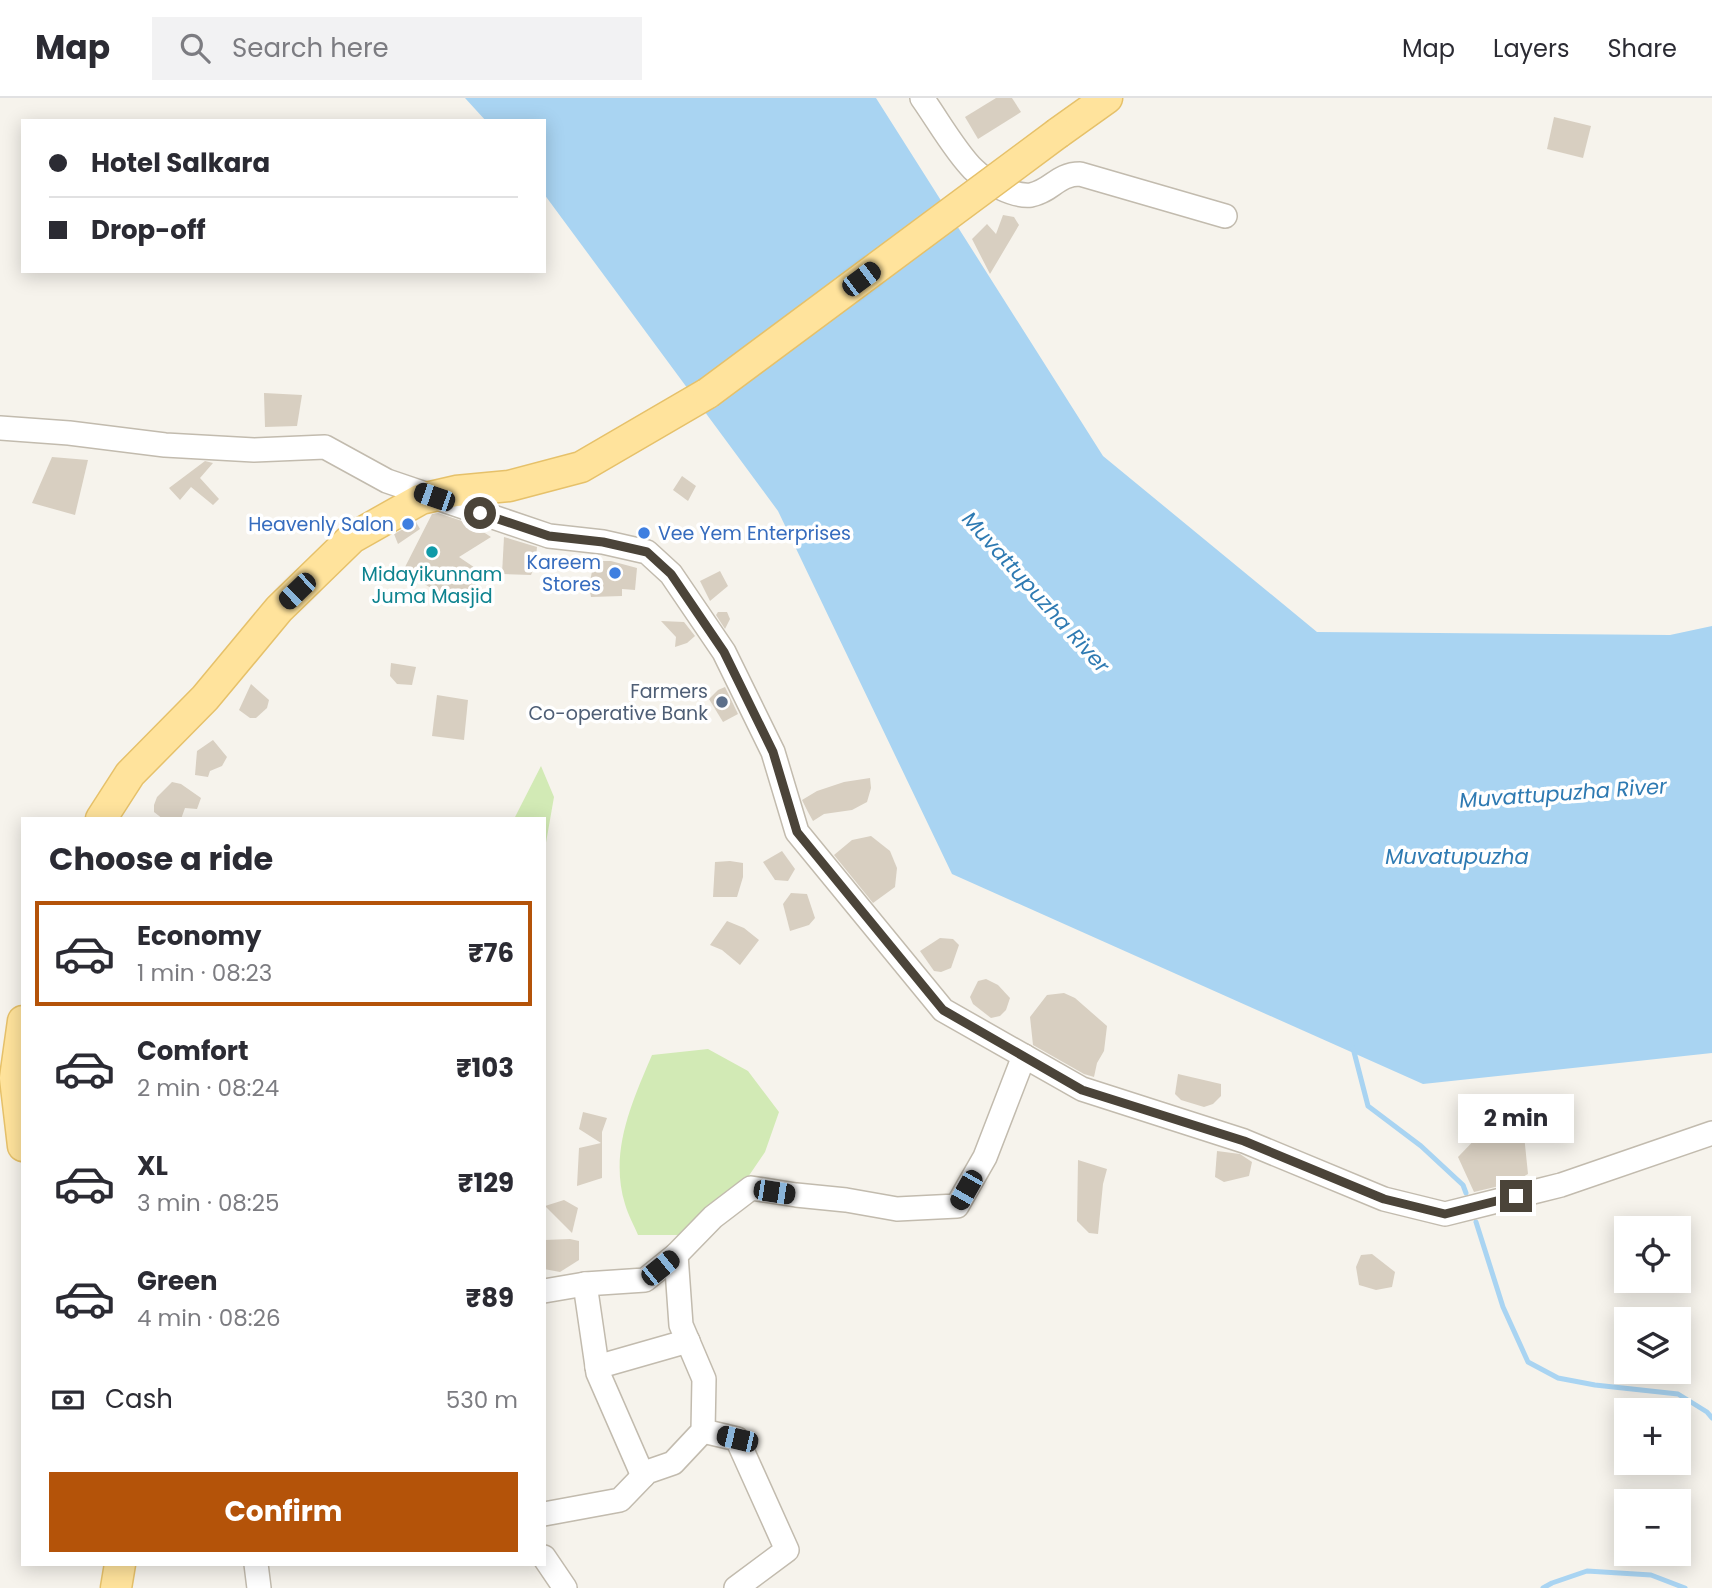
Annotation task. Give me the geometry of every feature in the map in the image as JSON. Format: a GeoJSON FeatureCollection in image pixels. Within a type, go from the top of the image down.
{"type":"FeatureCollection","features":[{"type":"Feature","properties":{"kind":"main road"},"geometry":{"type":"LineString","coordinates":[[102,817],[130,774],[205,698],[279,609],[352,538],[421,499],[456,491],[509,486],[581,467],[708,393],[1107,98]]}},
{"type":"Feature","properties":{"kind":"main road"},"geometry":{"type":"LineString","coordinates":[[21,1035],[15,1077],[21,1129]]}},
{"type":"Feature","properties":{"kind":"main road"},"geometry":{"type":"LineString","coordinates":[[116,1588],[120,1566]]}},
{"type":"Feature","properties":{"kind":"street"},"geometry":{"type":"LineString","coordinates":[[922,98],[974,170],[1012,194],[1031,195],[1046,190],[1065,176],[1080,174],[1225,216]]}},
{"type":"Feature","properties":{"kind":"street"},"geometry":{"type":"LineString","coordinates":[[0,428],[165,445],[254,450],[325,447],[387,481],[549,536],[603,542],[647,552],[671,574],[724,652],[773,752],[797,832],[943,1010],[1082,1090],[1244,1141],[1384,1199],[1445,1214],[1561,1185],[1712,1133]]}},
{"type":"Feature","properties":{"kind":"street"},"geometry":{"type":"LineString","coordinates":[[546,1291],[585,1284],[645,1280],[676,1255],[713,1217],[751,1188],[846,1199],[897,1209],[957,1206],[985,1157],[1024,1056]]}},
{"type":"Feature","properties":{"kind":"street"},"geometry":{"type":"LineString","coordinates":[[546,1514],[620,1500],[647,1472],[673,1463],[703,1431],[704,1379],[681,1325],[676,1255]]}},
{"type":"Feature","properties":{"kind":"street"},"geometry":{"type":"LineString","coordinates":[[585,1284],[597,1367],[643,1476]]}},
{"type":"Feature","properties":{"kind":"street"},"geometry":{"type":"LineString","coordinates":[[597,1367],[688,1341]]}},
{"type":"Feature","properties":{"kind":"street"},"geometry":{"type":"LineString","coordinates":[[703,1431],[737,1439],[787,1550],[736,1588]]}},
{"type":"Feature","properties":{"kind":"street"},"geometry":{"type":"LineString","coordinates":[[546,1560],[565,1588]]}},
{"type":"Feature","properties":{"kind":"street"},"geometry":{"type":"LineString","coordinates":[[256,1566],[259,1588]]}},
{"type":"Feature","properties":{"kind":"green space"},"geometry":{"type":"Polygon","coordinates":[[[541,766],[554,797],[546,843],[546,817],[515,817],[541,766]]]}},
{"type":"Feature","properties":{"kind":"green space"},"geometry":{"type":"Polygon","coordinates":[[[708,1049],[748,1071],[779,1112],[765,1152],[733,1199],[703,1211],[679,1235],[638,1235],[629,1216],[621,1185],[621,1146],[630,1109],[652,1055],[708,1049]]]}},
{"type":"Feature","properties":{"kind":"water","name":"Muvatupuzha"},"geometry":{"type":"Polygon","coordinates":[[[465,98],[876,98],[1103,456],[1317,632],[1670,635],[1712,626],[1712,1053],[1423,1084],[952,874],[778,511],[546,197],[546,119],[484,119],[465,98]]]}},
{"type":"Feature","properties":{"kind":"building"},"geometry":{"type":"Polygon","coordinates":[[[996,98],[1012,98],[1021,112],[978,139],[965,117],[996,98]]]}},
{"type":"Feature","properties":{"kind":"building"},"geometry":{"type":"Polygon","coordinates":[[[1554,117],[1591,126],[1583,158],[1547,149],[1554,117]]]}},
{"type":"Feature","properties":{"kind":"building"},"geometry":{"type":"Polygon","coordinates":[[[1003,215],[1014,217],[1019,225],[990,274],[972,239],[987,224],[996,234],[1003,215]]]}},
{"type":"Feature","properties":{"kind":"building"},"geometry":{"type":"Polygon","coordinates":[[[264,393],[302,395],[297,426],[265,427],[264,393]]]}},
{"type":"Feature","properties":{"kind":"building"},"geometry":{"type":"Polygon","coordinates":[[[52,457],[88,460],[75,515],[32,503],[52,457]]]}},
{"type":"Feature","properties":{"kind":"building"},"geometry":{"type":"Polygon","coordinates":[[[205,461],[213,463],[200,478],[219,499],[213,505],[191,487],[180,500],[169,488],[205,461]]]}},
{"type":"Feature","properties":{"kind":"building"},"geometry":{"type":"Polygon","coordinates":[[[682,476],[696,486],[688,501],[673,490],[682,476]]]}},
{"type":"Feature","properties":{"kind":"building","name":"Midayikunnam Juma Masjid"},"geometry":{"type":"Polygon","coordinates":[[[438,513],[471,524],[491,537],[459,557],[484,574],[459,605],[403,571],[432,514],[438,513]]]}},
{"type":"Feature","properties":{"kind":"building"},"geometry":{"type":"Polygon","coordinates":[[[416,522],[420,529],[398,544],[394,534],[416,522]]]}},
{"type":"Feature","properties":{"kind":"building"},"geometry":{"type":"Polygon","coordinates":[[[504,537],[537,547],[531,575],[502,574],[504,537]]]}},
{"type":"Feature","properties":{"kind":"building"},"geometry":{"type":"Polygon","coordinates":[[[594,561],[611,561],[637,568],[635,590],[622,589],[622,596],[591,597],[589,587],[594,561]]]}},
{"type":"Feature","properties":{"kind":"building"},"geometry":{"type":"Polygon","coordinates":[[[720,571],[728,586],[710,601],[700,581],[720,571]]]}},
{"type":"Feature","properties":{"kind":"building"},"geometry":{"type":"Polygon","coordinates":[[[718,612],[727,612],[730,619],[725,629],[716,615],[718,612]]]}},
{"type":"Feature","properties":{"kind":"building"},"geometry":{"type":"Polygon","coordinates":[[[661,621],[684,622],[695,636],[687,643],[675,647],[676,637],[661,621]]]}},
{"type":"Feature","properties":{"kind":"building"},"geometry":{"type":"Polygon","coordinates":[[[391,663],[416,667],[412,685],[397,684],[390,676],[391,663]]]}},
{"type":"Feature","properties":{"kind":"building"},"geometry":{"type":"Polygon","coordinates":[[[251,684],[269,700],[267,708],[256,718],[250,718],[239,710],[251,684]]]}},
{"type":"Feature","properties":{"kind":"building","name":"Farmers Co-operative Bank"},"geometry":{"type":"Polygon","coordinates":[[[725,687],[738,714],[723,722],[709,699],[725,687]]]}},
{"type":"Feature","properties":{"kind":"building"},"geometry":{"type":"Polygon","coordinates":[[[437,695],[468,700],[464,740],[432,736],[437,695]]]}},
{"type":"Feature","properties":{"kind":"building"},"geometry":{"type":"Polygon","coordinates":[[[213,740],[227,757],[222,766],[210,771],[208,777],[195,775],[197,751],[213,740]]]}},
{"type":"Feature","properties":{"kind":"building"},"geometry":{"type":"Polygon","coordinates":[[[870,778],[871,788],[867,802],[852,810],[824,814],[813,821],[802,800],[817,791],[844,782],[870,778]]]}},
{"type":"Feature","properties":{"kind":"building"},"geometry":{"type":"Polygon","coordinates":[[[172,782],[181,784],[201,798],[197,809],[185,808],[182,817],[160,817],[154,812],[157,797],[172,782]]]}},
{"type":"Feature","properties":{"kind":"building"},"geometry":{"type":"Polygon","coordinates":[[[871,836],[890,851],[897,868],[895,887],[873,903],[834,855],[852,840],[871,836]]]}},
{"type":"Feature","properties":{"kind":"building"},"geometry":{"type":"Polygon","coordinates":[[[782,851],[795,869],[788,881],[775,880],[763,862],[782,851]]]}},
{"type":"Feature","properties":{"kind":"building"},"geometry":{"type":"Polygon","coordinates":[[[715,862],[743,863],[743,877],[737,897],[713,897],[715,862]]]}},
{"type":"Feature","properties":{"kind":"building"},"geometry":{"type":"Polygon","coordinates":[[[791,893],[807,894],[815,918],[809,925],[790,931],[783,904],[791,893]]]}},
{"type":"Feature","properties":{"kind":"building"},"geometry":{"type":"Polygon","coordinates":[[[727,921],[744,928],[759,940],[740,965],[722,950],[710,945],[727,921]]]}},
{"type":"Feature","properties":{"kind":"building"},"geometry":{"type":"Polygon","coordinates":[[[940,938],[953,939],[959,945],[951,968],[941,972],[934,971],[920,951],[940,938]]]}},
{"type":"Feature","properties":{"kind":"building"},"geometry":{"type":"Polygon","coordinates":[[[986,979],[998,985],[1010,998],[1006,1010],[1000,1016],[991,1018],[973,1004],[970,997],[978,981],[986,979]]]}},
{"type":"Feature","properties":{"kind":"building"},"geometry":{"type":"Polygon","coordinates":[[[1064,993],[1075,998],[1107,1026],[1104,1051],[1097,1063],[1094,1077],[1033,1045],[1030,1017],[1047,995],[1064,993]]]}},
{"type":"Feature","properties":{"kind":"building"},"geometry":{"type":"Polygon","coordinates":[[[1178,1074],[1221,1084],[1221,1096],[1213,1104],[1204,1107],[1181,1100],[1175,1094],[1178,1074]]]}},
{"type":"Feature","properties":{"kind":"building"},"geometry":{"type":"Polygon","coordinates":[[[583,1112],[607,1118],[602,1132],[602,1178],[577,1186],[579,1148],[601,1143],[579,1129],[583,1112]]]}},
{"type":"Feature","properties":{"kind":"building"},"geometry":{"type":"Polygon","coordinates":[[[1507,1131],[1524,1135],[1528,1174],[1512,1183],[1474,1192],[1458,1157],[1482,1132],[1507,1131]]]}},
{"type":"Feature","properties":{"kind":"building"},"geometry":{"type":"Polygon","coordinates":[[[1217,1151],[1240,1154],[1252,1162],[1249,1176],[1224,1182],[1215,1177],[1217,1151]]]}},
{"type":"Feature","properties":{"kind":"building"},"geometry":{"type":"Polygon","coordinates":[[[1078,1160],[1107,1169],[1098,1234],[1089,1233],[1077,1221],[1078,1160]]]}},
{"type":"Feature","properties":{"kind":"building"},"geometry":{"type":"Polygon","coordinates":[[[564,1200],[578,1208],[572,1233],[546,1207],[564,1200]]]}},
{"type":"Feature","properties":{"kind":"building"},"geometry":{"type":"Polygon","coordinates":[[[546,1240],[579,1241],[579,1260],[560,1272],[546,1269],[546,1240]]]}},
{"type":"Feature","properties":{"kind":"building"},"geometry":{"type":"Polygon","coordinates":[[[1372,1254],[1395,1272],[1392,1287],[1376,1290],[1359,1285],[1356,1267],[1361,1255],[1372,1254]]]}},
{"type":"Feature","properties":{"kind":"waterway"},"geometry":{"type":"LineString","coordinates":[[1353,1048],[1368,1106],[1421,1146],[1463,1185],[1466,1193]]}},
{"type":"Feature","properties":{"kind":"waterway"},"geometry":{"type":"LineString","coordinates":[[1476,1222],[1503,1307],[1528,1362],[1558,1378],[1678,1394],[1712,1418]]}},
{"type":"Feature","properties":{"kind":"waterway"},"geometry":{"type":"LineString","coordinates":[[1543,1588],[1587,1571],[1651,1575],[1685,1588]]}},
{"type":"Feature","properties":{"kind":"place","name":"Heavenly Salon"},"geometry":{"type":"Point","coordinates":[408,524]}},
{"type":"Feature","properties":{"kind":"place","name":"Vee Yem Enterprises"},"geometry":{"type":"Point","coordinates":[644,533]}},
{"type":"Feature","properties":{"kind":"place","name":"Midayikunnam Juma Masjid"},"geometry":{"type":"Point","coordinates":[432,552]}},
{"type":"Feature","properties":{"kind":"place","name":"Kareem Stores"},"geometry":{"type":"Point","coordinates":[615,573]}},
{"type":"Feature","properties":{"kind":"place","name":"Farmers Co-operative Bank"},"geometry":{"type":"Point","coordinates":[722,702]}},
{"type":"Feature","properties":{"kind":"route"},"geometry":{"type":"LineString","coordinates":[[480,513],[549,536],[603,542],[647,552],[671,574],[724,652],[773,752],[797,832],[943,1010],[1082,1090],[1244,1141],[1384,1199],[1445,1214],[1516,1196]]}},
{"type":"Feature","properties":{"kind":"water label","name":"Muvattupuzha River"},"geometry":{"type":"Point","coordinates":[1036,592]}},
{"type":"Feature","properties":{"kind":"water label","name":"Muvattupuzha River"},"geometry":{"type":"Point","coordinates":[1563,793]}}]}
